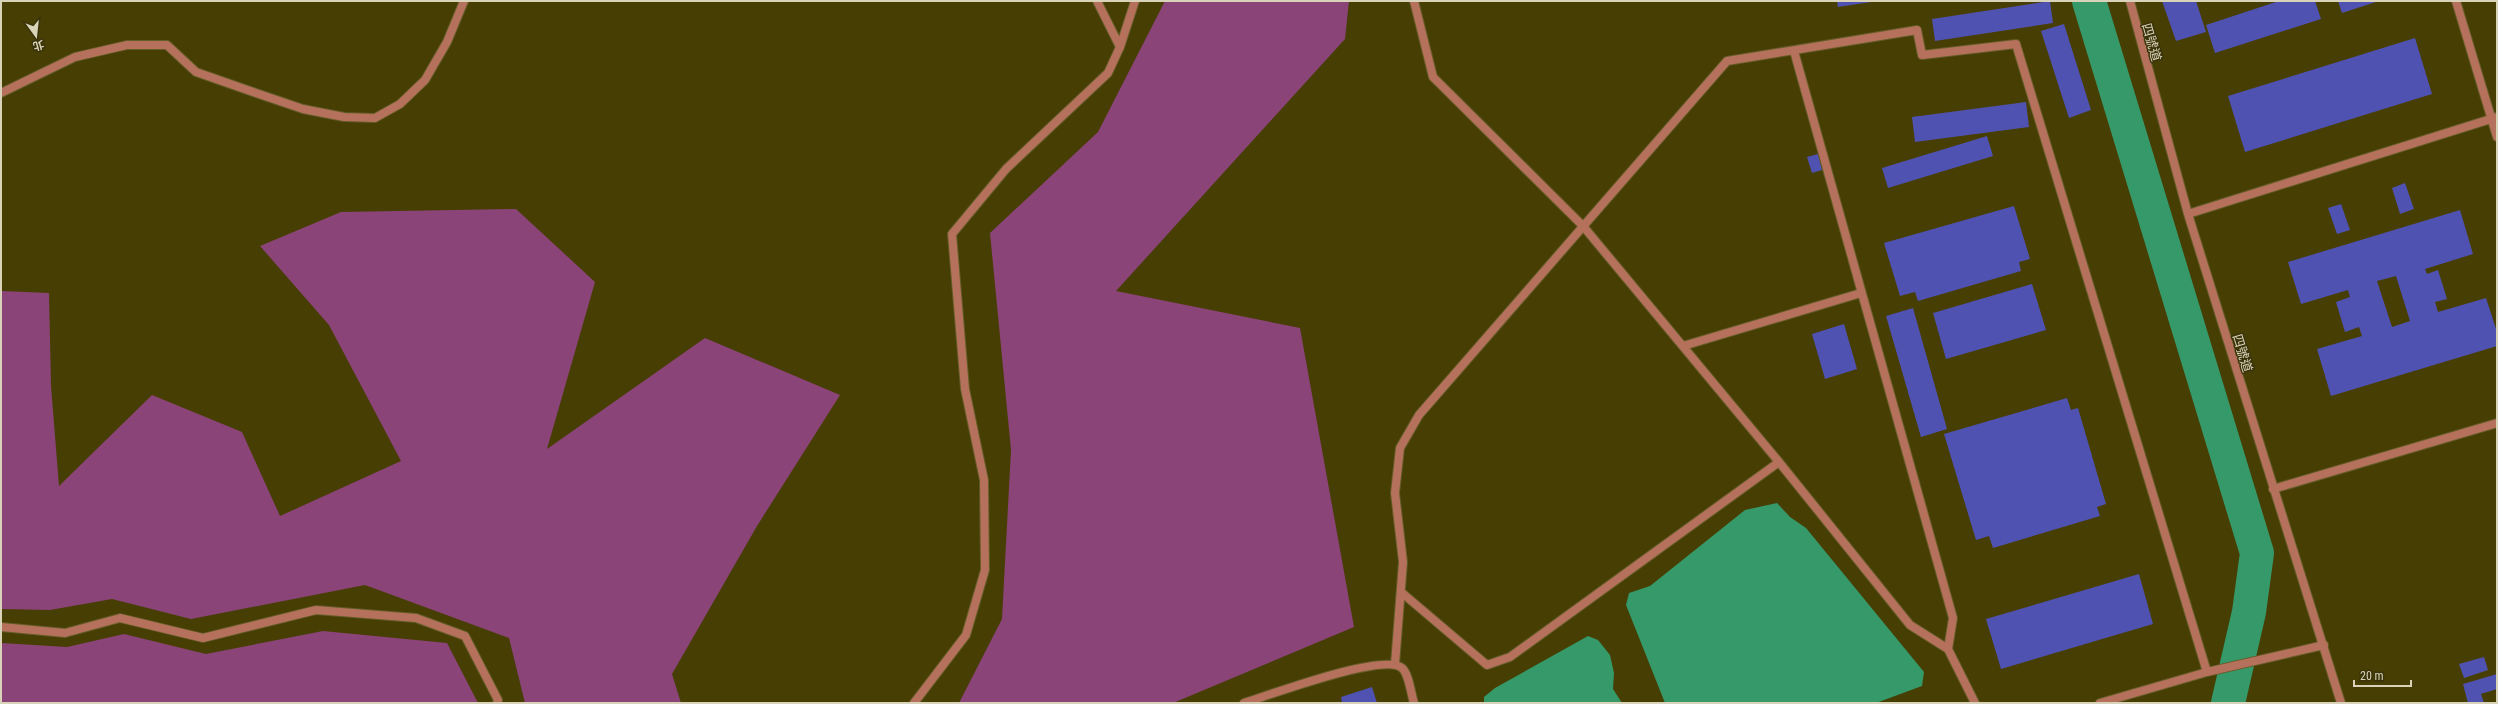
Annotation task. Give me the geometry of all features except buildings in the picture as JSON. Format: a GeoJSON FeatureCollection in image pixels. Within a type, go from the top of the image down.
{"type":"FeatureCollection","features":[{"type":"Feature","properties":{"kind":"street"},"geometry":{"type":"LineString","coordinates":[[1,93],[75,57],[127,45],[167,45],[196,72],[303,109],[344,116],[375,118],[400,104],[425,80],[447,42],[464,1]]}},
{"type":"Feature","properties":{"kind":"street"},"geometry":{"type":"LineString","coordinates":[[1097,1],[1120,47]]}},
{"type":"Feature","properties":{"kind":"street"},"geometry":{"type":"LineString","coordinates":[[914,703],[966,635],[985,570],[984,480],[965,389],[952,234],[1006,169],[1108,73],[1120,47],[1135,1]]}},
{"type":"Feature","properties":{"kind":"street"},"geometry":{"type":"LineString","coordinates":[[1414,1],[1433,77],[1583,226],[1779,462],[1910,625],[1948,649],[1975,703]]}},
{"type":"Feature","properties":{"kind":"street"},"geometry":{"type":"LineString","coordinates":[[2456,1],[2494,118],[2497,137]]}},
{"type":"Feature","properties":{"kind":"street","name":"四號道"},"geometry":{"type":"LineString","coordinates":[[2130,4],[2188,214],[2341,703]]}},
{"type":"Feature","properties":{"kind":"street"},"geometry":{"type":"LineString","coordinates":[[1395,664],[1403,562],[1396,493],[1400,448],[1419,415],[1727,61],[1917,30],[1922,56],[2016,44],[2207,672]]}},
{"type":"Feature","properties":{"kind":"street"},"geometry":{"type":"LineString","coordinates":[[1794,51],[1953,618],[1948,649]]}},
{"type":"Feature","properties":{"kind":"street"},"geometry":{"type":"LineString","coordinates":[[2188,214],[2494,118]]}},
{"type":"Feature","properties":{"kind":"street"},"geometry":{"type":"LineString","coordinates":[[1683,346],[1862,293]]}},
{"type":"Feature","properties":{"kind":"street"},"geometry":{"type":"LineString","coordinates":[[2273,489],[2497,422]]}},
{"type":"Feature","properties":{"kind":"street"},"geometry":{"type":"LineString","coordinates":[[1401,592],[1487,665],[1504,659],[1779,462]]}},
{"type":"Feature","properties":{"kind":"street"},"geometry":{"type":"LineString","coordinates":[[1,628],[65,633],[120,618],[204,638],[316,610],[416,618],[465,636],[492,687],[498,700],[497,703]]}},
{"type":"Feature","properties":{"kind":"street"},"geometry":{"type":"LineString","coordinates":[[2100,703],[2207,672],[2324,645]]}},
{"type":"Feature","properties":{"kind":"street"},"geometry":{"type":"LineString","coordinates":[[1244,703],[1263,700],[1359,667],[1395,664],[1404,669],[1414,703]]}},
{"type":"Feature","properties":{"kind":"shaded area"},"geometry":{"type":"Polygon","coordinates":[[[1165,1],[1349,1],[1345,39],[1116,291],[1300,328],[1354,627],[1173,703],[959,703],[1002,619],[1011,450],[990,233],[1098,132],[1165,1]]]}},
{"type":"Feature","properties":{"kind":"shaded area"},"geometry":{"type":"Polygon","coordinates":[[[516,209],[595,282],[547,449],[705,338],[840,395],[757,526],[672,674],[681,703],[525,703],[509,638],[365,585],[191,619],[112,599],[50,610],[1,609],[1,291],[49,293],[51,386],[59,486],[152,395],[242,432],[280,516],[401,461],[329,325],[260,246],[341,212],[516,209]]]}},
{"type":"Feature","properties":{"kind":"shaded area"},"geometry":{"type":"Polygon","coordinates":[[[1777,503],[1790,517],[1806,528],[1924,672],[1922,686],[1876,703],[1665,703],[1626,605],[1629,593],[1650,586],[1745,510],[1777,503]]]}},
{"type":"Feature","properties":{"kind":"shaded area"},"geometry":{"type":"Polygon","coordinates":[[[323,631],[447,643],[478,703],[1,703],[1,643],[67,647],[124,634],[206,654],[323,631]]]}},
{"type":"Feature","properties":{"kind":"shaded area"},"geometry":{"type":"Polygon","coordinates":[[[1588,636],[1598,640],[1610,655],[1614,673],[1613,689],[1622,703],[1484,703],[1484,697],[1495,688],[1588,636]]]}},
{"type":"Feature","properties":{"kind":"waterway"},"geometry":{"type":"LineString","coordinates":[[2089,1],[2257,553],[2249,612],[2228,703]]}}]}
